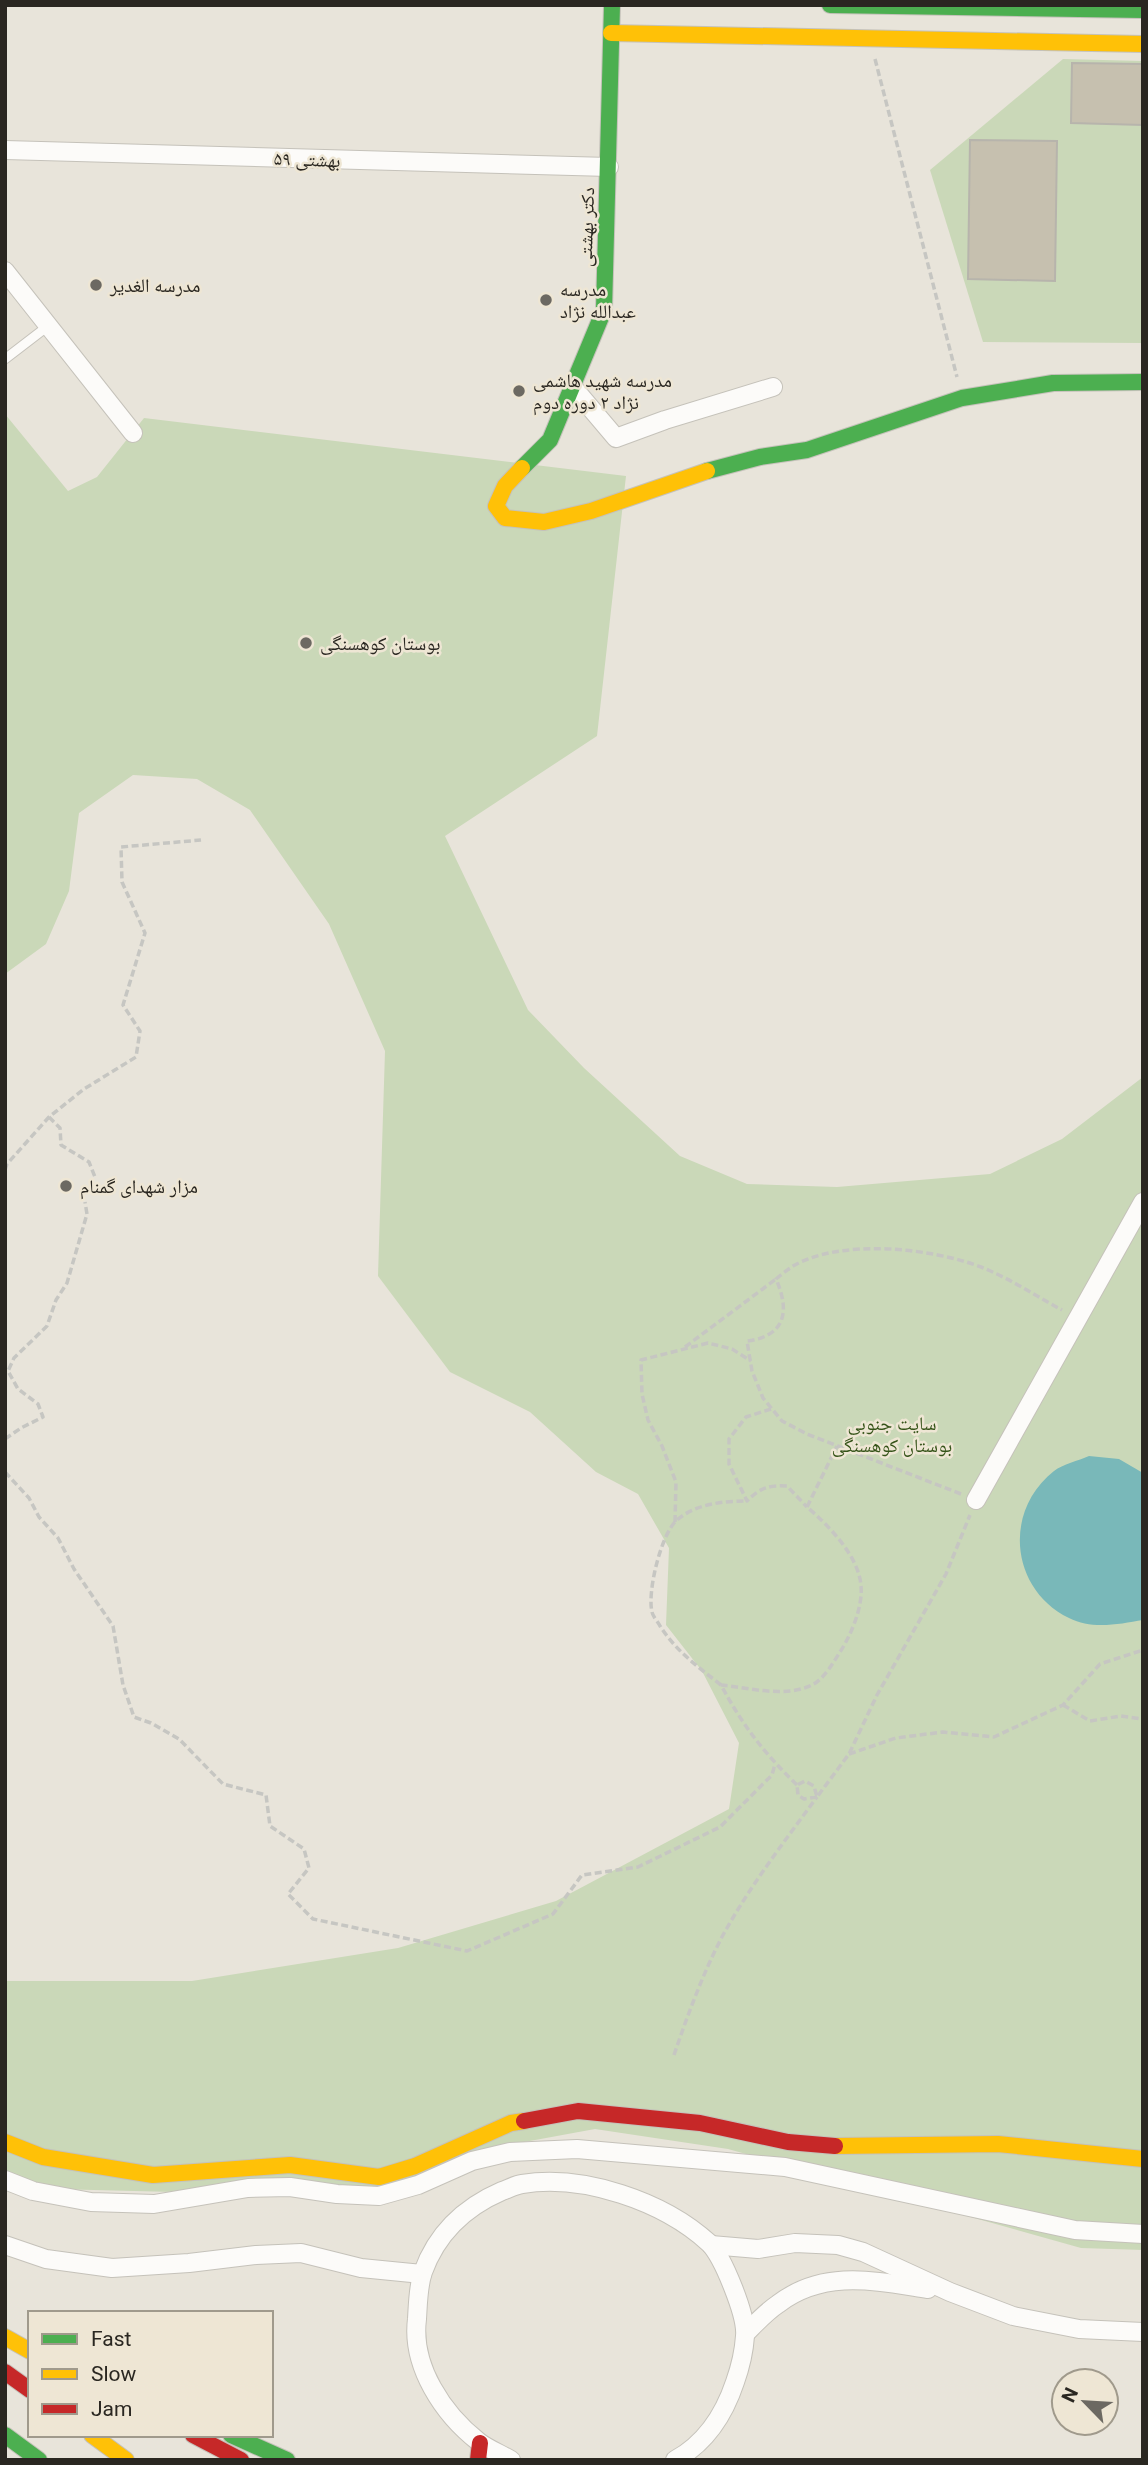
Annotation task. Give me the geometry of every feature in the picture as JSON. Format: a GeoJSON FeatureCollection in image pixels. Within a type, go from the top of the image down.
{"type":"FeatureCollection","features":[{"type":"Feature","properties":{"kind":"main road","name":"دکتر بهشتی"},"geometry":{"type":"LineString","coordinates":[[612,5],[604,310],[550,440],[505,486],[496,506],[505,518],[544,522],[591,511],[691,475],[760,457],[807,450],[962,398]]}},
{"type":"Feature","properties":{"kind":"main road"},"geometry":{"type":"LineString","coordinates":[[830,5],[1143,10]]}},
{"type":"Feature","properties":{"kind":"main road"},"geometry":{"type":"LineString","coordinates":[[611,33],[1143,44]]}},
{"type":"Feature","properties":{"kind":"main road"},"geometry":{"type":"LineString","coordinates":[[962,398],[1053,383],[1143,382]]}},
{"type":"Feature","properties":{"kind":"main road"},"geometry":{"type":"LineString","coordinates":[[5,2142],[43,2157],[153,2175],[290,2165],[379,2177],[415,2166],[511,2123],[578,2111],[700,2123],[788,2142],[844,2147],[998,2144],[1143,2159]]}},
{"type":"Feature","properties":{"kind":"main road"},"geometry":{"type":"LineString","coordinates":[[5,2337],[28,2350]]}},
{"type":"Feature","properties":{"kind":"main road"},"geometry":{"type":"LineString","coordinates":[[5,2372],[28,2389]]}},
{"type":"Feature","properties":{"kind":"main road"},"geometry":{"type":"LineString","coordinates":[[5,2435],[39,2460]]}},
{"type":"Feature","properties":{"kind":"main road"},"geometry":{"type":"LineString","coordinates":[[95,2437],[126,2460]]}},
{"type":"Feature","properties":{"kind":"main road"},"geometry":{"type":"LineString","coordinates":[[197,2437],[241,2460]]}},
{"type":"Feature","properties":{"kind":"main road"},"geometry":{"type":"LineString","coordinates":[[235,2437],[287,2460]]}},
{"type":"Feature","properties":{"kind":"street","name":"بهشتی ۵۹"},"geometry":{"type":"LineString","coordinates":[[5,150],[609,167]]}},
{"type":"Feature","properties":{"kind":"street"},"geometry":{"type":"LineString","coordinates":[[5,271],[133,433]]}},
{"type":"Feature","properties":{"kind":"street"},"geometry":{"type":"LineString","coordinates":[[572,386],[616,438],[773,387]]}},
{"type":"Feature","properties":{"kind":"street"},"geometry":{"type":"LineString","coordinates":[[976,1500],[1143,1202]]}},
{"type":"Feature","properties":{"kind":"street"},"geometry":{"type":"LineString","coordinates":[[5,2180],[33,2192],[91,2202],[154,2204],[248,2188],[290,2187],[337,2194],[379,2196],[418,2185],[472,2161],[510,2152],[577,2149],[785,2167],[1074,2230],[1143,2234]]}},
{"type":"Feature","properties":{"kind":"street"},"geometry":{"type":"LineString","coordinates":[[511,2460],[479,2451],[429,2383],[419,2351],[416,2324],[422,2274],[434,2248],[454,2220],[481,2200],[520,2184],[576,2183],[631,2197],[679,2221],[711,2245],[733,2285],[746,2333],[739,2371],[727,2406],[709,2433],[675,2460]]}},
{"type":"Feature","properties":{"kind":"street"},"geometry":{"type":"LineString","coordinates":[[711,2245],[758,2249],[795,2243],[838,2245],[863,2252],[950,2292],[1013,2316],[1079,2329],[1143,2332]]}},
{"type":"Feature","properties":{"kind":"street"},"geometry":{"type":"LineString","coordinates":[[5,2245],[46,2259],[112,2269],[301,2253],[361,2268],[422,2274]]}},
{"type":"Feature","properties":{"kind":"street"},"geometry":{"type":"LineString","coordinates":[[746,2333],[778,2303],[811,2285],[861,2278],[950,2292]]}},
{"type":"Feature","properties":{"kind":"lane"},"geometry":{"type":"LineString","coordinates":[[5,359],[48,327]]}},
{"type":"Feature","properties":{"kind":"path"},"geometry":{"type":"LineString","coordinates":[[870,40],[962,398]]}},
{"type":"Feature","properties":{"kind":"path"},"geometry":{"type":"LineString","coordinates":[[5,1170],[7,1164],[49,1117],[83,1089],[136,1058],[140,1031],[123,1005],[145,933],[122,882],[121,847],[201,840]]}},
{"type":"Feature","properties":{"kind":"path"},"geometry":{"type":"LineString","coordinates":[[49,1117],[60,1128],[61,1145],[89,1162],[95,1177]]}},
{"type":"Feature","properties":{"kind":"path"},"geometry":{"type":"LineString","coordinates":[[5,1439],[21,1427],[43,1417],[38,1404],[18,1390],[8,1371],[14,1358],[47,1326],[56,1300],[67,1283],[87,1214],[85,1202]]}},
{"type":"Feature","properties":{"kind":"path"},"geometry":{"type":"LineString","coordinates":[[683,1348],[794,1266],[819,1256],[882,1248],[947,1257],[982,1268],[1078,1318]]}},
{"type":"Feature","properties":{"kind":"path"},"geometry":{"type":"LineString","coordinates":[[674,2055],[693,2001],[723,1935],[768,1864],[849,1754],[877,1695],[946,1574],[976,1500],[837,1446],[782,1421],[771,1409],[762,1398],[747,1341],[773,1334],[780,1324],[783,1297],[776,1279]]}},
{"type":"Feature","properties":{"kind":"path"},"geometry":{"type":"LineString","coordinates":[[751,1361],[732,1349],[708,1343],[641,1360],[642,1394],[648,1419],[676,1482],[675,1522],[661,1549],[653,1574],[652,1613],[672,1645],[721,1685],[739,1720],[775,1764],[797,1785],[798,1795],[804,1799],[817,1797]]}},
{"type":"Feature","properties":{"kind":"path"},"geometry":{"type":"LineString","coordinates":[[747,1502],[729,1464],[729,1439],[746,1417],[771,1409]]}},
{"type":"Feature","properties":{"kind":"path"},"geometry":{"type":"LineString","coordinates":[[807,1507],[837,1446]]}},
{"type":"Feature","properties":{"kind":"path"},"geometry":{"type":"LineString","coordinates":[[5,1472],[29,1498],[39,1517],[58,1538],[74,1569],[113,1626],[123,1685],[134,1717],[179,1739],[223,1784],[266,1795],[270,1826],[304,1849],[309,1868],[288,1894],[313,1919],[467,1951],[553,1914],[582,1875],[638,1867],[720,1827],[772,1774],[775,1764]]}},
{"type":"Feature","properties":{"kind":"path"},"geometry":{"type":"LineString","coordinates":[[675,1522],[693,1511],[723,1501],[747,1502],[760,1489],[787,1486],[836,1536],[851,1559],[861,1585],[858,1611],[845,1645],[830,1668],[814,1684],[780,1691],[721,1685]]}},
{"type":"Feature","properties":{"kind":"path"},"geometry":{"type":"LineString","coordinates":[[849,1754],[896,1738],[943,1732],[994,1737],[1063,1705],[1100,1664],[1143,1650]]}},
{"type":"Feature","properties":{"kind":"path"},"geometry":{"type":"LineString","coordinates":[[1063,1705],[1090,1721],[1121,1716],[1143,1719]]}},
{"type":"Feature","properties":{"kind":"path"},"geometry":{"type":"LineString","coordinates":[[797,1785],[804,1781],[814,1787],[817,1797]]}},
{"type":"Feature","properties":{"kind":"green space"},"geometry":{"type":"Polygon","coordinates":[[[1063,59],[1143,61],[1143,343],[983,342],[930,170],[1063,59]]]}},
{"type":"Feature","properties":{"kind":"green space","name":"سایت جنوبی بوستان کوهسنگی"},"geometry":{"type":"Polygon","coordinates":[[[5,414],[68,491],[97,477],[144,418],[626,476],[597,736],[445,836],[528,1010],[584,1068],[680,1156],[747,1184],[837,1187],[990,1174],[1062,1139],[1143,1077],[1143,2250],[1081,2248],[728,2149],[595,2129],[491,2148],[381,2192],[291,2178],[174,2192],[54,2189],[5,2174],[5,1981],[192,1981],[398,1948],[556,1901],[729,1809],[739,1743],[702,1671],[666,1625],[669,1548],[638,1494],[596,1472],[530,1412],[450,1372],[378,1276],[385,1051],[329,924],[250,810],[197,779],[133,775],[79,813],[69,891],[46,944],[5,974],[5,414]]]}},
{"type":"Feature","properties":{"kind":"water"},"geometry":{"type":"Polygon","coordinates":[[[1089,1456],[1119,1459],[1143,1473],[1143,1620],[1096,1625],[1078,1622],[1049,1605],[1035,1588],[1025,1569],[1020,1549],[1021,1527],[1027,1507],[1038,1488],[1054,1471],[1089,1456]]]}},
{"type":"Feature","properties":{"kind":"building"},"geometry":{"type":"Polygon","coordinates":[[[1072,63],[1143,64],[1143,125],[1071,123],[1072,63]]]}},
{"type":"Feature","properties":{"kind":"building"},"geometry":{"type":"Polygon","coordinates":[[[970,140],[1057,141],[1055,281],[968,279],[970,140]]]}},
{"type":"Feature","properties":{"kind":"traffic: fast"},"geometry":{"type":"LineString","coordinates":[[522,468],[550,440],[604,310],[612,5]]}},
{"type":"Feature","properties":{"kind":"traffic: fast"},"geometry":{"type":"LineString","coordinates":[[830,5],[1143,10]]}},
{"type":"Feature","properties":{"kind":"traffic: fast"},"geometry":{"type":"LineString","coordinates":[[707,471],[760,457],[807,450],[962,398],[1053,383],[1143,382]]}},
{"type":"Feature","properties":{"kind":"traffic: fast"},"geometry":{"type":"LineString","coordinates":[[5,2435],[39,2460]]}},
{"type":"Feature","properties":{"kind":"traffic: fast"},"geometry":{"type":"LineString","coordinates":[[235,2437],[287,2460]]}},
{"type":"Feature","properties":{"kind":"traffic: slow"},"geometry":{"type":"LineString","coordinates":[[611,33],[1143,44]]}},
{"type":"Feature","properties":{"kind":"traffic: slow"},"geometry":{"type":"LineString","coordinates":[[522,468],[505,486],[496,506],[505,518],[544,522],[591,511],[707,471]]}},
{"type":"Feature","properties":{"kind":"traffic: slow"},"geometry":{"type":"LineString","coordinates":[[5,2142],[43,2157],[153,2175],[290,2165],[379,2177],[415,2166],[511,2123],[524,2121]]}},
{"type":"Feature","properties":{"kind":"traffic: slow"},"geometry":{"type":"LineString","coordinates":[[835,2146],[998,2144],[1143,2159]]}},
{"type":"Feature","properties":{"kind":"traffic: slow"},"geometry":{"type":"LineString","coordinates":[[5,2337],[28,2350]]}},
{"type":"Feature","properties":{"kind":"traffic: slow"},"geometry":{"type":"LineString","coordinates":[[95,2437],[126,2460]]}},
{"type":"Feature","properties":{"kind":"traffic: jam"},"geometry":{"type":"LineString","coordinates":[[524,2121],[578,2111],[700,2123],[788,2142],[835,2146]]}},
{"type":"Feature","properties":{"kind":"traffic: jam"},"geometry":{"type":"LineString","coordinates":[[5,2372],[28,2389]]}},
{"type":"Feature","properties":{"kind":"traffic: jam"},"geometry":{"type":"LineString","coordinates":[[197,2437],[241,2460]]}},
{"type":"Feature","properties":{"kind":"traffic: jam"},"geometry":{"type":"LineString","coordinates":[[478,2460],[480,2443]]}},
{"type":"Feature","properties":{"kind":"place","name":"مدرسه الغدیر"},"geometry":{"type":"Point","coordinates":[96,285]}},
{"type":"Feature","properties":{"kind":"place","name":"مدرسه عبدالله نژاد"},"geometry":{"type":"Point","coordinates":[546,300]}},
{"type":"Feature","properties":{"kind":"place","name":"مدرسه شهید هاشمی نژاد ۲ دوره دوم"},"geometry":{"type":"Point","coordinates":[519,391]}},
{"type":"Feature","properties":{"kind":"place","name":"بوستان کوهسنگی"},"geometry":{"type":"Point","coordinates":[306,643]}},
{"type":"Feature","properties":{"kind":"place","name":"مزار شهدای گمنام"},"geometry":{"type":"Point","coordinates":[66,1186]}}]}
